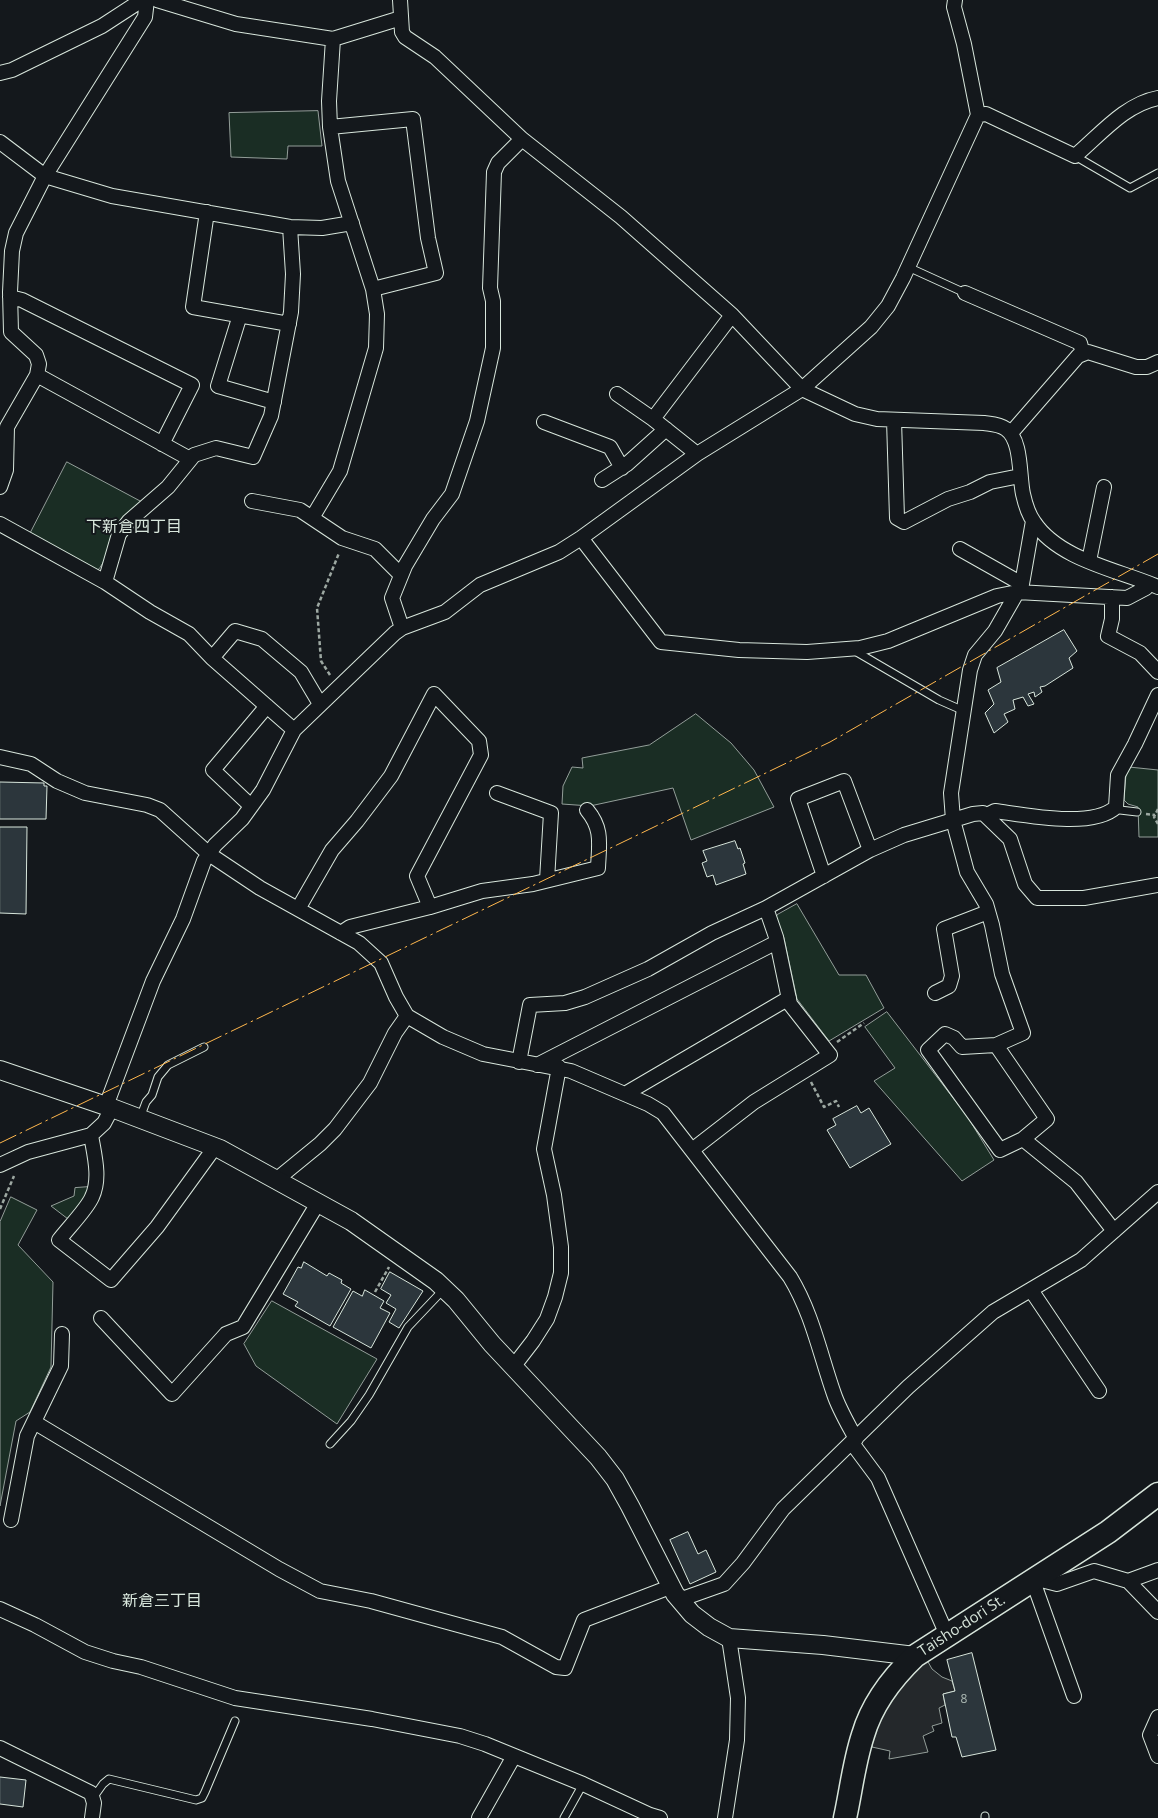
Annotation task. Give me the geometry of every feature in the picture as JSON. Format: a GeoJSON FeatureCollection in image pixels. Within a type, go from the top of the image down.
{"type":"FeatureCollection","features":[{"type":"Feature","properties":{"kind":"main road","name":"Taisho-dori St."},"geometry":{"type":"LineString","coordinates":[[845,1818],[862,1735],[874,1708],[901,1670],[915,1656],[1108,1532],[1158,1494]]}},
{"type":"Feature","properties":{"kind":"street"},"geometry":{"type":"LineString","coordinates":[[0,73],[12,70],[102,26],[142,0]]}},
{"type":"Feature","properties":{"kind":"street"},"geometry":{"type":"LineString","coordinates":[[0,487],[6,470],[3,452],[8,419],[37,374],[39,364],[36,355],[11,332],[12,251],[16,233],[45,176],[145,17],[147,0]]}},
{"type":"Feature","properties":{"kind":"street"},"geometry":{"type":"LineString","coordinates":[[157,0],[236,24],[333,39],[401,18]]}},
{"type":"Feature","properties":{"kind":"street"},"geometry":{"type":"LineString","coordinates":[[400,0],[404,37],[435,56],[522,139],[621,217],[732,314],[802,389],[855,414],[877,419],[995,424],[1005,428],[1011,433],[1017,448],[1023,494],[1033,521],[1043,534],[1056,545],[1089,561],[1153,585]]}},
{"type":"Feature","properties":{"kind":"street"},"geometry":{"type":"LineString","coordinates":[[0,1165],[28,1152],[91,1135],[104,1123],[153,981],[183,919],[204,861],[263,790],[294,730],[320,704],[402,628],[445,612],[480,585],[559,552],[581,538],[697,454],[802,389],[871,327],[888,306],[908,267],[978,115],[964,44],[954,7],[955,0]]}},
{"type":"Feature","properties":{"kind":"street"},"geometry":{"type":"LineString","coordinates":[[312,518],[340,471],[376,348],[377,314],[373,289],[338,181],[330,127],[329,101],[333,39]]}},
{"type":"Feature","properties":{"kind":"street"},"geometry":{"type":"LineString","coordinates":[[978,115],[986,114],[1076,156],[1130,108],[1158,98]]}},
{"type":"Feature","properties":{"kind":"street"},"geometry":{"type":"LineString","coordinates":[[330,127],[413,119],[428,238],[436,273],[373,289]]}},
{"type":"Feature","properties":{"kind":"street"},"geometry":{"type":"LineString","coordinates":[[402,628],[392,598],[401,575],[433,519],[452,494],[477,420],[493,348],[493,301],[490,288],[494,172],[498,163],[522,139]]}},
{"type":"Feature","properties":{"kind":"street"},"geometry":{"type":"LineString","coordinates":[[0,142],[45,176],[112,196],[290,227],[322,228],[352,223]]}},
{"type":"Feature","properties":{"kind":"street"},"geometry":{"type":"LineString","coordinates":[[208,212],[193,307],[289,324]]}},
{"type":"Feature","properties":{"kind":"street"},"geometry":{"type":"LineString","coordinates":[[105,582],[119,534],[129,521],[168,487],[194,455],[216,448],[253,457],[271,416],[291,312],[293,274],[290,227]]}},
{"type":"Feature","properties":{"kind":"street"},"geometry":{"type":"LineString","coordinates":[[965,293],[1080,343],[1083,354]]}},
{"type":"Feature","properties":{"kind":"street"},"geometry":{"type":"LineString","coordinates":[[10,296],[22,300],[192,385],[162,444]]}},
{"type":"Feature","properties":{"kind":"street"},"geometry":{"type":"LineString","coordinates":[[653,419],[732,314]]}},
{"type":"Feature","properties":{"kind":"street"},"geometry":{"type":"LineString","coordinates":[[240,315],[218,386],[274,402]]}},
{"type":"Feature","properties":{"kind":"street"},"geometry":{"type":"LineString","coordinates":[[1011,433],[1078,356],[1088,352],[1136,367],[1147,367],[1158,362]]}},
{"type":"Feature","properties":{"kind":"street"},"geometry":{"type":"LineString","coordinates":[[37,374],[190,459]]}},
{"type":"Feature","properties":{"kind":"street"},"geometry":{"type":"LineString","coordinates":[[617,394],[653,419],[697,454]]}},
{"type":"Feature","properties":{"kind":"street"},"geometry":{"type":"LineString","coordinates":[[894,420],[897,518],[904,522],[948,499],[970,492],[990,482],[1020,476]]}},
{"type":"Feature","properties":{"kind":"street"},"geometry":{"type":"LineString","coordinates":[[544,422],[610,447],[622,468]]}},
{"type":"Feature","properties":{"kind":"street"},"geometry":{"type":"LineString","coordinates":[[602,480],[622,468],[666,429]]}},
{"type":"Feature","properties":{"kind":"street"},"geometry":{"type":"LineString","coordinates":[[1089,561],[1104,487]]}},
{"type":"Feature","properties":{"kind":"street"},"geometry":{"type":"LineString","coordinates":[[252,501],[300,510],[344,539],[375,549],[401,575]]}},
{"type":"Feature","properties":{"kind":"street"},"geometry":{"type":"LineString","coordinates":[[996,1045],[1046,1119],[1023,1139],[1000,1150],[928,1050],[945,1034],[954,1038],[962,1047],[996,1045],[1023,1033],[1002,974],[986,904],[967,872],[953,820],[951,793],[970,670],[975,655],[995,632],[1020,588],[1033,521]]}},
{"type":"Feature","properties":{"kind":"street"},"geometry":{"type":"LineString","coordinates":[[0,524],[105,582],[150,612],[189,634],[212,658],[294,730]]}},
{"type":"Feature","properties":{"kind":"street"},"geometry":{"type":"LineString","coordinates":[[581,538],[661,642],[739,650],[807,652],[850,648],[888,641],[1020,588],[1127,598],[1153,585]]}},
{"type":"Feature","properties":{"kind":"street"},"geometry":{"type":"LineString","coordinates":[[960,549],[1020,588]]}},
{"type":"Feature","properties":{"kind":"street"},"geometry":{"type":"LineString","coordinates":[[1112,597],[1112,619],[1108,636],[1140,653],[1158,672]]}},
{"type":"Feature","properties":{"kind":"street"},"geometry":{"type":"LineString","coordinates":[[212,658],[235,631],[262,640],[301,672],[320,704]]}},
{"type":"Feature","properties":{"kind":"street"},"geometry":{"type":"LineString","coordinates":[[298,909],[332,850],[391,776],[434,694],[480,741],[481,755],[418,876],[430,907]]}},
{"type":"Feature","properties":{"kind":"street"},"geometry":{"type":"LineString","coordinates":[[987,815],[995,811],[1074,820],[1109,813],[1116,807],[1118,775],[1158,695]]}},
{"type":"Feature","properties":{"kind":"street"},"geometry":{"type":"LineString","coordinates":[[251,806],[212,770],[267,706]]}},
{"type":"Feature","properties":{"kind":"street"},"geometry":{"type":"LineString","coordinates":[[0,757],[31,764],[57,781],[85,793],[147,805],[160,810],[209,854],[260,888],[359,943],[381,964],[407,1016],[443,1038],[483,1054],[572,1071],[648,1104],[663,1113],[790,1277],[799,1292],[818,1340],[834,1396],[854,1441],[878,1478],[947,1635]]}},
{"type":"Feature","properties":{"kind":"street"},"geometry":{"type":"LineString","coordinates":[[824,876],[798,799],[844,781],[870,850]]}},
{"type":"Feature","properties":{"kind":"street"},"geometry":{"type":"LineString","coordinates":[[497,793],[551,813],[546,880]]}},
{"type":"Feature","properties":{"kind":"street"},"geometry":{"type":"LineString","coordinates":[[341,933],[350,927],[430,907],[482,891],[546,880],[598,868],[599,835],[596,821],[587,810]]}},
{"type":"Feature","properties":{"kind":"street"},"geometry":{"type":"LineString","coordinates":[[519,1062],[530,1005],[565,1003],[585,997],[648,969],[712,933],[766,908],[870,850],[904,835],[953,820],[983,813],[987,815],[1010,838],[1025,884],[1037,898],[1084,898],[1158,885]]}},
{"type":"Feature","properties":{"kind":"street"},"geometry":{"type":"LineString","coordinates":[[692,1150],[754,1102],[830,1055],[790,1004],[777,942],[766,908]]}},
{"type":"Feature","properties":{"kind":"street"},"geometry":{"type":"LineString","coordinates":[[935,993],[949,986],[952,976],[944,929],[988,912]]}},
{"type":"Feature","properties":{"kind":"street"},"geometry":{"type":"LineString","coordinates":[[537,1064],[777,942]]}},
{"type":"Feature","properties":{"kind":"street"},"geometry":{"type":"LineString","coordinates":[[625,1094],[788,998]]}},
{"type":"Feature","properties":{"kind":"street"},"geometry":{"type":"LineString","coordinates":[[276,1180],[320,1144],[335,1129],[370,1083],[395,1032],[407,1016]]}},
{"type":"Feature","properties":{"kind":"street"},"geometry":{"type":"LineString","coordinates":[[513,1367],[534,1341],[547,1319],[562,1273],[561,1247],[554,1195],[544,1149],[558,1068]]}},
{"type":"Feature","properties":{"kind":"street"},"geometry":{"type":"LineString","coordinates":[[0,1070],[140,1118],[215,1147],[351,1221],[436,1281],[456,1300],[492,1344],[598,1457],[615,1479],[674,1593],[692,1614],[709,1627],[729,1638],[823,1645],[915,1656]]}},
{"type":"Feature","properties":{"kind":"street"},"geometry":{"type":"LineString","coordinates":[[91,1135],[96,1166],[92,1198],[59,1240],[111,1280],[157,1227],[215,1147]]}},
{"type":"Feature","properties":{"kind":"street"},"geometry":{"type":"LineString","coordinates":[[1023,1139],[1076,1182],[1114,1231]]}},
{"type":"Feature","properties":{"kind":"street"},"geometry":{"type":"LineString","coordinates":[[34,1422],[320,1592],[371,1601],[502,1636],[556,1667],[565,1668],[584,1620],[674,1593],[724,1584],[743,1563],[783,1509],[908,1387],[993,1312],[1081,1260],[1158,1192]]}},
{"type":"Feature","properties":{"kind":"street"},"geometry":{"type":"LineString","coordinates":[[101,1318],[172,1394],[226,1334],[243,1326],[318,1203]]}},
{"type":"Feature","properties":{"kind":"street"},"geometry":{"type":"LineString","coordinates":[[1031,1290],[1099,1391]]}},
{"type":"Feature","properties":{"kind":"street"},"geometry":{"type":"LineString","coordinates":[[11,1520],[27,1436],[61,1366],[62,1334]]}},
{"type":"Feature","properties":{"kind":"street"},"geometry":{"type":"LineString","coordinates":[[1128,1581],[1158,1570]]}},
{"type":"Feature","properties":{"kind":"street"},"geometry":{"type":"LineString","coordinates":[[1074,1696],[1035,1580],[1057,1584],[1094,1571],[1128,1581],[1158,1612]]}},
{"type":"Feature","properties":{"kind":"street"},"geometry":{"type":"LineString","coordinates":[[0,1609],[35,1625],[85,1652],[141,1667],[235,1698],[372,1718],[460,1736],[583,1784],[652,1817]]}},
{"type":"Feature","properties":{"kind":"street"},"geometry":{"type":"LineString","coordinates":[[725,1818],[737,1740],[738,1706],[729,1638]]}},
{"type":"Feature","properties":{"kind":"street"},"geometry":{"type":"LineString","coordinates":[[1158,1717],[1150,1735],[1158,1756]]}},
{"type":"Feature","properties":{"kind":"street"},"geometry":{"type":"LineString","coordinates":[[0,1748],[91,1793],[93,1798],[92,1818]]}},
{"type":"Feature","properties":{"kind":"street"},"geometry":{"type":"LineString","coordinates":[[479,1818],[514,1756]]}},
{"type":"Feature","properties":{"kind":"lane"},"geometry":{"type":"LineString","coordinates":[[1076,156],[1130,188],[1158,173]]}},
{"type":"Feature","properties":{"kind":"lane"},"geometry":{"type":"LineString","coordinates":[[908,267],[965,293]]}},
{"type":"Feature","properties":{"kind":"lane"},"geometry":{"type":"LineString","coordinates":[[850,648],[939,700],[964,710]]}},
{"type":"Feature","properties":{"kind":"lane"},"geometry":{"type":"LineString","coordinates":[[1116,807],[1120,810],[1137,812]]}},
{"type":"Feature","properties":{"kind":"lane"},"geometry":{"type":"LineString","coordinates":[[140,1118],[158,1078],[168,1064],[204,1047]]}},
{"type":"Feature","properties":{"kind":"lane"},"geometry":{"type":"LineString","coordinates":[[330,1444],[351,1421],[369,1395],[408,1327],[444,1289]]}},
{"type":"Feature","properties":{"kind":"lane"},"geometry":{"type":"LineString","coordinates":[[93,1798],[109,1779],[196,1800],[202,1798],[235,1721]]}},
{"type":"Feature","properties":{"kind":"lane"},"geometry":{"type":"LineString","coordinates":[[564,1818],[583,1784]]}},
{"type":"Feature","properties":{"kind":"path"},"geometry":{"type":"LineString","coordinates":[[338,687],[321,661],[317,608],[344,539]]}},
{"type":"Feature","properties":{"kind":"path"},"geometry":{"type":"LineString","coordinates":[[1158,809],[1154,817],[1158,824]]}},
{"type":"Feature","properties":{"kind":"path"},"geometry":{"type":"LineString","coordinates":[[833,1044],[864,1023]]}},
{"type":"Feature","properties":{"kind":"path"},"geometry":{"type":"LineString","coordinates":[[808,1076],[824,1107],[836,1101],[839,1107]]}},
{"type":"Feature","properties":{"kind":"path"},"geometry":{"type":"LineString","coordinates":[[0,1209],[16,1170]]}},
{"type":"Feature","properties":{"kind":"path"},"geometry":{"type":"LineString","coordinates":[[376,1292],[392,1261]]}},
{"type":"Feature","properties":{"kind":"green space"},"geometry":{"type":"Polygon","coordinates":[[[318,111],[322,146],[288,146],[287,159],[231,157],[229,113],[318,111]]]}},
{"type":"Feature","properties":{"kind":"green space"},"geometry":{"type":"Polygon","coordinates":[[[67,462],[142,502],[116,528],[103,563],[96,572],[30,534],[67,462]]]}},
{"type":"Feature","properties":{"kind":"green space"},"geometry":{"type":"Polygon","coordinates":[[[696,714],[731,743],[754,770],[774,807],[691,840],[673,788],[590,806],[562,804],[563,786],[572,767],[583,768],[582,758],[649,745],[696,714]]]}},
{"type":"Feature","properties":{"kind":"green space"},"geometry":{"type":"Polygon","coordinates":[[[1129,767],[1158,770],[1158,837],[1139,837],[1138,807],[1128,804],[1124,800],[1126,774],[1129,767]]]}},
{"type":"Feature","properties":{"kind":"green space"},"geometry":{"type":"Polygon","coordinates":[[[797,904],[839,975],[866,975],[884,1008],[829,1041],[797,999],[784,938],[776,918],[777,915],[797,904]]]}},
{"type":"Feature","properties":{"kind":"green space"},"geometry":{"type":"Polygon","coordinates":[[[887,1012],[967,1116],[994,1160],[962,1181],[874,1081],[895,1068],[865,1027],[887,1012]]]}},
{"type":"Feature","properties":{"kind":"green space"},"geometry":{"type":"Polygon","coordinates":[[[89,1187],[89,1192],[68,1219],[51,1206],[74,1196],[75,1188],[89,1187]]]}},
{"type":"Feature","properties":{"kind":"green space"},"geometry":{"type":"Polygon","coordinates":[[[11,1197],[37,1210],[18,1245],[53,1282],[51,1367],[30,1412],[16,1421],[0,1506],[0,1222],[11,1197]]]}},
{"type":"Feature","properties":{"kind":"green space"},"geometry":{"type":"Polygon","coordinates":[[[272,1301],[377,1359],[337,1424],[256,1366],[244,1344],[272,1301]]]}},
{"type":"Feature","properties":{"kind":"shaded area"},"geometry":{"type":"Polygon","coordinates":[[[927,1660],[932,1669],[942,1677],[952,1681],[955,1691],[943,1694],[945,1705],[939,1708],[942,1723],[932,1726],[934,1731],[923,1736],[928,1752],[889,1759],[890,1751],[872,1747],[873,1732],[887,1697],[927,1660]]]}},
{"type":"Feature","properties":{"kind":"building"},"geometry":{"type":"Polygon","coordinates":[[[1064,630],[1077,651],[1069,658],[1073,668],[1045,686],[1040,687],[1042,692],[1035,697],[1034,692],[1028,694],[1034,704],[1028,706],[1023,697],[1013,700],[1015,709],[1004,714],[1008,722],[994,733],[985,713],[994,704],[988,690],[1001,682],[997,668],[1064,630]]]}},
{"type":"Feature","properties":{"kind":"building"},"geometry":{"type":"Polygon","coordinates":[[[0,782],[44,783],[44,786],[47,786],[46,819],[0,819],[0,782]]]}},
{"type":"Feature","properties":{"kind":"building"},"geometry":{"type":"Polygon","coordinates":[[[0,827],[27,827],[26,914],[0,913],[0,827]]]}},
{"type":"Feature","properties":{"kind":"building"},"geometry":{"type":"Polygon","coordinates":[[[735,841],[738,849],[740,848],[745,863],[743,864],[746,874],[716,885],[713,875],[707,877],[702,863],[707,861],[703,851],[735,841]]]}},
{"type":"Feature","properties":{"kind":"building"},"geometry":{"type":"Polygon","coordinates":[[[857,1106],[861,1113],[869,1108],[891,1144],[850,1168],[827,1130],[836,1125],[833,1119],[857,1106]]]}},
{"type":"Feature","properties":{"kind":"building"},"geometry":{"type":"Polygon","coordinates":[[[304,1262],[327,1276],[329,1273],[342,1280],[341,1283],[351,1289],[330,1326],[295,1306],[298,1302],[283,1294],[298,1267],[301,1268],[304,1262]]]}},
{"type":"Feature","properties":{"kind":"building"},"geometry":{"type":"Polygon","coordinates":[[[390,1272],[423,1291],[399,1328],[389,1322],[396,1309],[386,1303],[391,1295],[381,1289],[390,1272]]]}},
{"type":"Feature","properties":{"kind":"building"},"geometry":{"type":"Polygon","coordinates":[[[365,1290],[384,1301],[380,1308],[390,1313],[371,1348],[333,1327],[353,1291],[362,1296],[365,1290]]]}},
{"type":"Feature","properties":{"kind":"building"},"geometry":{"type":"Polygon","coordinates":[[[688,1532],[698,1554],[706,1550],[716,1572],[690,1584],[670,1540],[688,1532]]]}},
{"type":"Feature","properties":{"kind":"building"},"geometry":{"type":"Polygon","coordinates":[[[972,1653],[996,1750],[962,1757],[956,1737],[952,1737],[943,1694],[955,1691],[947,1660],[972,1653]]]}},
{"type":"Feature","properties":{"kind":"building"},"geometry":{"type":"Polygon","coordinates":[[[0,1777],[26,1780],[23,1807],[0,1804],[0,1777]]]}},
{"type":"Feature","properties":{"kind":"power"},"geometry":{"type":"LineString","coordinates":[[0,1143],[830,742],[1158,554]]}},
{"type":"Feature","properties":{"kind":"district","name":"下新倉四丁目"},"geometry":{"type":"Point","coordinates":[134,527]}},
{"type":"Feature","properties":{"kind":"district","name":"新倉三丁目"},"geometry":{"type":"Point","coordinates":[162,1601]}}]}
